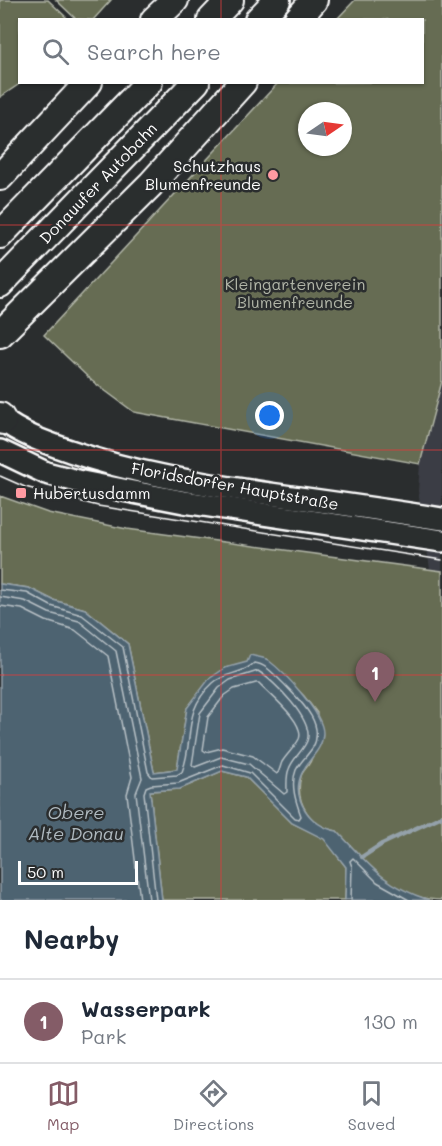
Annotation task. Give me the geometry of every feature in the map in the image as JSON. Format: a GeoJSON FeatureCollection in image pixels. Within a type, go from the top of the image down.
{"type":"FeatureCollection","features":[{"type":"Feature","properties":{"kind":"highway"},"geometry":{"type":"LineString","coordinates":[[156,18],[175,0]]}},
{"type":"Feature","properties":{"kind":"highway"},"geometry":{"type":"LineString","coordinates":[[213,18],[230,0]]}},
{"type":"Feature","properties":{"kind":"highway"},"geometry":{"type":"LineString","coordinates":[[260,18],[277,0]]}},
{"type":"Feature","properties":{"kind":"highway"},"geometry":{"type":"LineString","coordinates":[[299,18],[314,0]]}},
{"type":"Feature","properties":{"kind":"highway"},"geometry":{"type":"LineString","coordinates":[[0,177],[87,84]]}},
{"type":"Feature","properties":{"kind":"highway","name":"Donauufer Autobahn"},"geometry":{"type":"LineString","coordinates":[[0,236],[147,84]]}},
{"type":"Feature","properties":{"kind":"highway","name":"Donauufer Autobahn"},"geometry":{"type":"LineString","coordinates":[[0,284],[193,84]]}},
{"type":"Feature","properties":{"kind":"highway"},"geometry":{"type":"LineString","coordinates":[[0,334],[151,184],[241,84]]}},
{"type":"Feature","properties":{"kind":"main road","name":"Floridsdorfer Hauptstraße"},"geometry":{"type":"LineString","coordinates":[[1,419],[56,446],[136,471],[215,486],[442,519]]}},
{"type":"Feature","properties":{"kind":"main road","name":"Floridsdorfer Hauptstraße"},"geometry":{"type":"LineString","coordinates":[[0,451],[46,473],[77,481],[184,502],[442,541]]}},
{"type":"Feature","properties":{"kind":"shaded area"},"geometry":{"type":"Polygon","coordinates":[[[442,381],[442,571],[430,569],[418,491],[420,464],[442,381]]]}},
{"type":"Feature","properties":{"kind":"green space"},"geometry":{"type":"Polygon","coordinates":[[[0,0],[48,0],[67,18],[18,18],[20,84],[0,97],[0,0]]]}},
{"type":"Feature","properties":{"kind":"green space"},"geometry":{"type":"Polygon","coordinates":[[[56,0],[111,0],[95,18],[75,18],[56,0]]]}},
{"type":"Feature","properties":{"kind":"green space","name":"Kleingartenverein Blumenfreunde"},"geometry":{"type":"Polygon","coordinates":[[[355,0],[442,0],[442,381],[420,464],[134,412],[92,381],[44,335],[277,84],[424,84],[424,18],[338,18],[355,0]]]}},
{"type":"Feature","properties":{"kind":"green space"},"geometry":{"type":"Polygon","coordinates":[[[0,496],[48,513],[127,529],[442,571],[442,900],[410,894],[396,887],[371,867],[337,831],[319,825],[312,819],[302,804],[299,786],[301,776],[313,755],[317,713],[304,696],[266,659],[225,668],[187,708],[177,769],[154,772],[128,644],[85,609],[53,600],[29,588],[0,584],[0,496]]]}},
{"type":"Feature","properties":{"kind":"green space"},"geometry":{"type":"Polygon","coordinates":[[[222,771],[246,777],[292,823],[324,838],[346,867],[345,900],[162,900],[150,791],[180,789],[222,771]]]}},
{"type":"Feature","properties":{"kind":"water","name":"Obere Alte Donau"},"geometry":{"type":"Polygon","coordinates":[[[0,584],[29,588],[53,600],[85,609],[128,644],[154,772],[177,769],[187,708],[209,679],[225,668],[247,662],[250,655],[268,660],[310,704],[317,715],[323,733],[321,744],[302,773],[299,783],[301,802],[305,810],[319,824],[337,831],[368,864],[388,881],[429,900],[345,900],[346,867],[324,839],[292,823],[246,777],[222,771],[180,789],[150,791],[162,900],[0,900],[0,584]]]}},
{"type":"Feature","properties":{"kind":"waterway"},"geometry":{"type":"LineString","coordinates":[[362,857],[382,844],[442,816]]}},
{"type":"Feature","properties":{"kind":"tram line"},"geometry":{"type":"LineString","coordinates":[[0,476],[25,487],[98,506],[442,560]]}},
{"type":"Feature","properties":{"kind":"place","name":"Schutzhaus Blumenfreunde"},"geometry":{"type":"Point","coordinates":[273,175]}},
{"type":"Feature","properties":{"kind":"place","name":"Hubertusdamm"},"geometry":{"type":"Point","coordinates":[21,493]}},
{"type":"Feature","properties":{"kind":"place","name":"Wasserpark"},"geometry":{"type":"Point","coordinates":[375,702]}}]}
